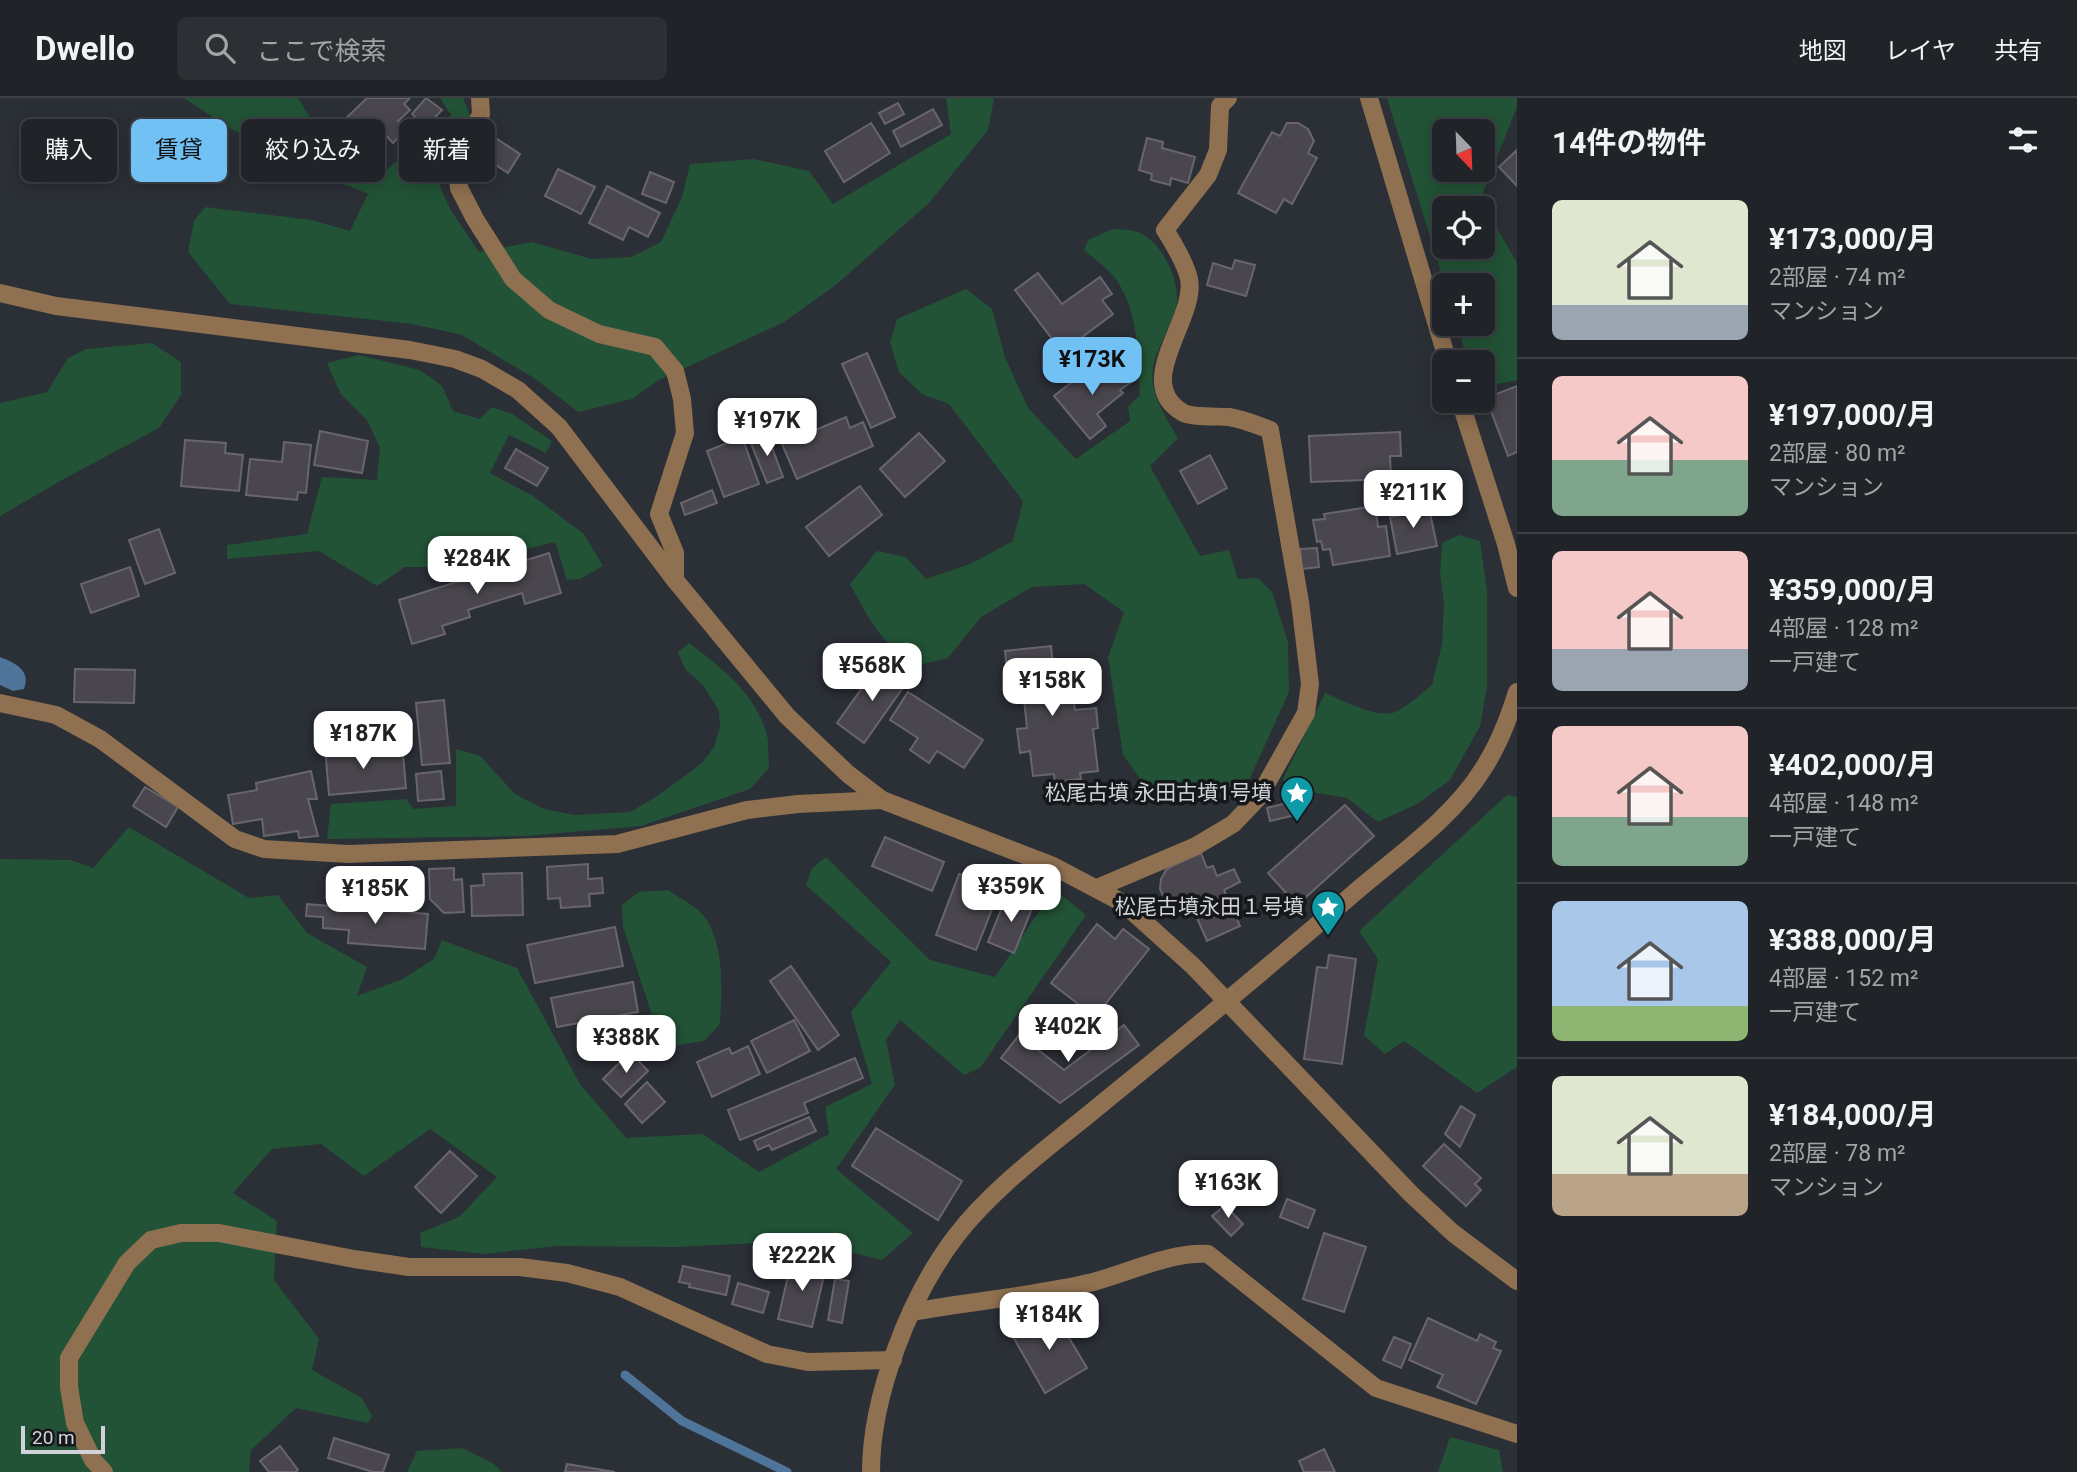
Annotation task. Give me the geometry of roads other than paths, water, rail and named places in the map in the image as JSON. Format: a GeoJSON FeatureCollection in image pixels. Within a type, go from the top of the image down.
{"type":"FeatureCollection","features":[{"type":"Feature","properties":{"kind":"street"},"geometry":{"type":"LineString","coordinates":[[480,98],[481,114],[457,161],[459,188],[475,219],[513,278],[549,310],[599,334],[655,347],[675,371],[682,399],[685,433],[659,514],[675,553],[675,580]]}},
{"type":"Feature","properties":{"kind":"street"},"geometry":{"type":"LineString","coordinates":[[1097,888],[1195,846],[1233,824],[1259,797],[1306,713],[1310,684],[1300,602],[1270,430],[1232,417],[1183,414],[1170,401],[1163,387],[1162,371],[1187,303],[1189,279],[1165,230],[1208,175],[1218,150],[1220,106],[1228,98]]}},
{"type":"Feature","properties":{"kind":"street"},"geometry":{"type":"LineString","coordinates":[[1368,98],[1444,350]]}},
{"type":"Feature","properties":{"kind":"street"},"geometry":{"type":"LineString","coordinates":[[0,293],[69,308],[410,350],[455,359],[482,369],[518,390],[559,427],[675,580],[787,716],[848,774],[883,800],[1053,866],[1097,888],[1133,912],[1193,967],[1411,1194],[1453,1233],[1517,1280]]}},
{"type":"Feature","properties":{"kind":"street"},"geometry":{"type":"LineString","coordinates":[[1464,413],[1506,544],[1517,588]]}},
{"type":"Feature","properties":{"kind":"street"},"geometry":{"type":"LineString","coordinates":[[871,1472],[879,1397],[912,1312],[939,1261],[956,1236],[981,1207],[1420,837],[1461,798],[1483,770],[1498,741],[1517,692]]}},
{"type":"Feature","properties":{"kind":"street"},"geometry":{"type":"LineString","coordinates":[[0,703],[56,715],[100,739],[235,839],[264,849],[348,854],[617,844],[747,810],[798,804],[883,800]]}},
{"type":"Feature","properties":{"kind":"street"},"geometry":{"type":"LineString","coordinates":[[104,1472],[93,1460],[75,1423],[69,1387],[69,1358],[127,1263],[152,1240],[181,1233],[219,1233],[354,1259],[409,1266],[520,1267],[567,1273],[620,1287],[767,1354],[808,1362],[893,1360]]}},
{"type":"Feature","properties":{"kind":"street"},"geometry":{"type":"LineString","coordinates":[[912,1312],[1032,1295],[1094,1281],[1188,1253],[1208,1254],[1376,1388],[1517,1434]]}},
{"type":"Feature","properties":{"kind":"water"},"geometry":{"type":"Polygon","coordinates":[[[0,657],[23,672],[26,682],[24,689],[13,691],[0,685],[0,657]]]}},
{"type":"Feature","properties":{"kind":"waterway"},"geometry":{"type":"LineString","coordinates":[[625,1375],[682,1421],[787,1472]]}},
{"type":"Feature","properties":{"kind":"place","name":"松尾古墳 永田古墳1号墳"},"geometry":{"type":"Point","coordinates":[1297,823]}},
{"type":"Feature","properties":{"kind":"place","name":"松尾古墳永田１号墳"},"geometry":{"type":"Point","coordinates":[1328,937]}}]}
